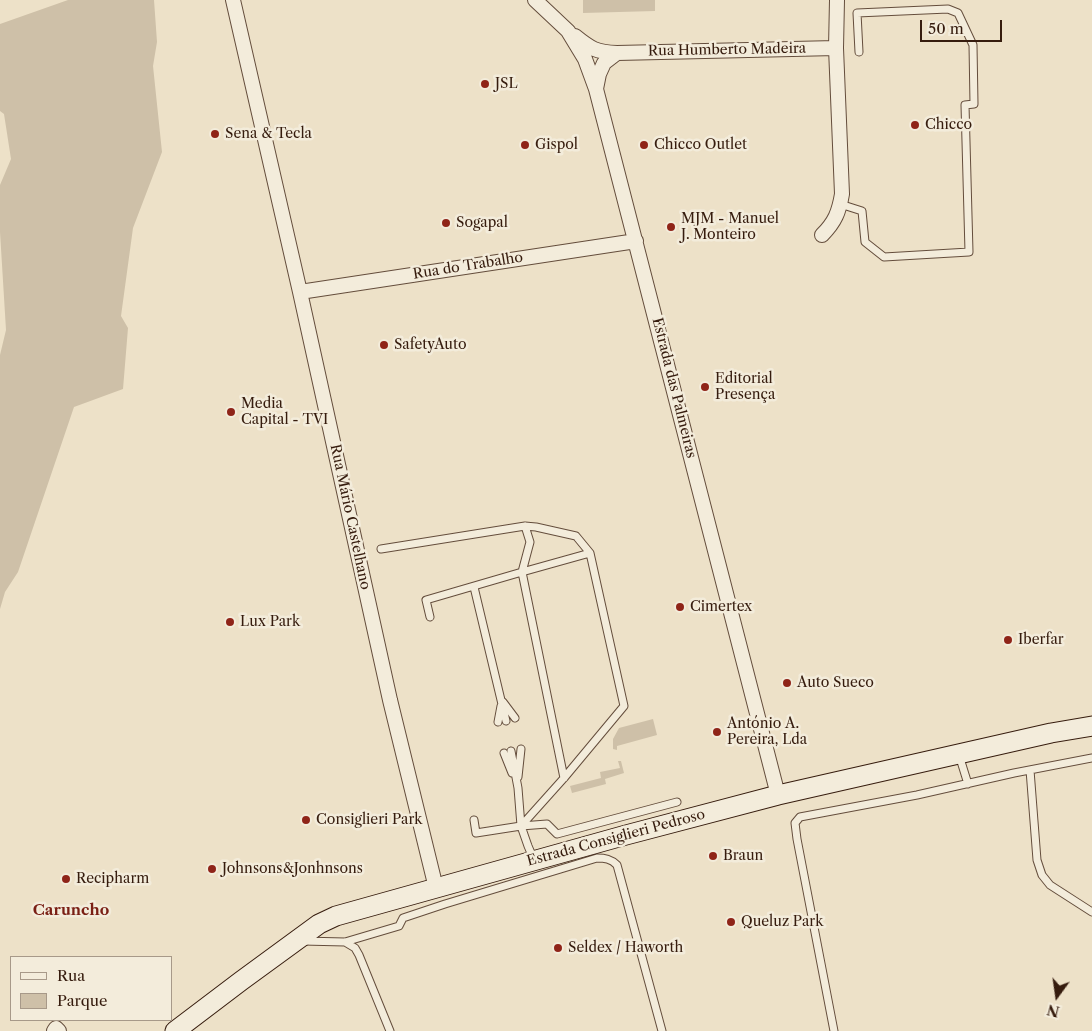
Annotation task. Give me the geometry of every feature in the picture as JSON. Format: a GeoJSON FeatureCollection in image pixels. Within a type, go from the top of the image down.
{"type":"FeatureCollection","features":[{"type":"Feature","properties":{"kind":"main road","name":"Estrada Consiglieri Pedroso"},"geometry":{"type":"LineString","coordinates":[[175,1031],[319,924],[336,916],[778,794],[1051,733],[1092,726]]}},
{"type":"Feature","properties":{"kind":"street","name":"Rua Mário Castelhano"},"geometry":{"type":"LineString","coordinates":[[233,0],[390,700],[436,888]]}},
{"type":"Feature","properties":{"kind":"street","name":"Estrada das Palmeiras"},"geometry":{"type":"LineString","coordinates":[[535,0],[568,31],[576,42],[585,59],[596,89],[778,794]]}},
{"type":"Feature","properties":{"kind":"street"},"geometry":{"type":"LineString","coordinates":[[822,235],[832,225],[842,194],[836,48],[837,0]]}},
{"type":"Feature","properties":{"kind":"street","name":"Rua Humberto Madeira"},"geometry":{"type":"LineString","coordinates":[[568,31],[587,46],[601,52],[836,48]]}},
{"type":"Feature","properties":{"kind":"street"},"geometry":{"type":"LineString","coordinates":[[596,89],[599,74],[604,63],[617,52]]}},
{"type":"Feature","properties":{"kind":"street","name":"Rua do Trabalho"},"geometry":{"type":"LineString","coordinates":[[300,292],[636,240]]}},
{"type":"Feature","properties":{"kind":"street"},"geometry":{"type":"LineString","coordinates":[[54,1031],[56,1028],[59,1031]]}},
{"type":"Feature","properties":{"kind":"lane"},"geometry":{"type":"LineString","coordinates":[[840,204],[862,211],[864,242],[884,257],[969,252],[966,105],[974,104],[973,44],[958,13],[948,9],[857,13],[859,52]]}},
{"type":"Feature","properties":{"kind":"lane"},"geometry":{"type":"LineString","coordinates":[[381,549],[526,526],[576,536],[590,553],[624,706],[521,826]]}},
{"type":"Feature","properties":{"kind":"lane"},"geometry":{"type":"LineString","coordinates":[[526,526],[530,542],[522,572],[564,778]]}},
{"type":"Feature","properties":{"kind":"lane"},"geometry":{"type":"LineString","coordinates":[[430,617],[426,600],[590,553]]}},
{"type":"Feature","properties":{"kind":"lane"},"geometry":{"type":"LineString","coordinates":[[474,587],[501,700],[502,722]]}},
{"type":"Feature","properties":{"kind":"lane"},"geometry":{"type":"LineString","coordinates":[[501,700],[515,718]]}},
{"type":"Feature","properties":{"kind":"lane"},"geometry":{"type":"LineString","coordinates":[[521,749],[518,788],[521,826],[534,860]]}},
{"type":"Feature","properties":{"kind":"lane"},"geometry":{"type":"LineString","coordinates":[[508,752],[518,788]]}},
{"type":"Feature","properties":{"kind":"lane"},"geometry":{"type":"LineString","coordinates":[[959,754],[968,784]]}},
{"type":"Feature","properties":{"kind":"lane"},"geometry":{"type":"LineString","coordinates":[[834,1031],[795,823],[800,817],[917,795],[1092,758]]}},
{"type":"Feature","properties":{"kind":"lane"},"geometry":{"type":"LineString","coordinates":[[1030,770],[1038,860],[1042,875],[1050,885],[1092,912]]}},
{"type":"Feature","properties":{"kind":"lane"},"geometry":{"type":"LineString","coordinates":[[474,820],[476,833],[547,824],[557,834],[677,802]]}},
{"type":"Feature","properties":{"kind":"lane"},"geometry":{"type":"LineString","coordinates":[[297,940],[345,942],[399,926],[403,918],[445,904],[597,858],[605,858],[617,865],[662,1031]]}},
{"type":"Feature","properties":{"kind":"lane"},"geometry":{"type":"LineString","coordinates":[[345,942],[354,948],[359,955],[390,1031]]}},
{"type":"Feature","properties":{"kind":"green space"},"geometry":{"type":"Polygon","coordinates":[[[68,0],[154,0],[157,42],[153,66],[162,152],[133,228],[121,316],[128,328],[123,389],[74,407],[18,572],[5,592],[0,609],[0,355],[6,330],[0,232],[0,185],[11,159],[4,114],[0,111],[0,24],[68,0]]]}},
{"type":"Feature","properties":{"kind":"green space"},"geometry":{"type":"Polygon","coordinates":[[[583,0],[655,0],[655,11],[583,13],[583,0]]]}},
{"type":"Feature","properties":{"kind":"green space"},"geometry":{"type":"Polygon","coordinates":[[[653,719],[657,735],[617,746],[617,750],[613,749],[613,739],[619,728],[653,719]]]}},
{"type":"Feature","properties":{"kind":"green space"},"geometry":{"type":"Polygon","coordinates":[[[618,761],[621,761],[624,773],[605,779],[606,784],[572,793],[570,786],[601,778],[600,772],[620,768],[618,761]]]}},
{"type":"Feature","properties":{"kind":"place","name":"JSL"},"geometry":{"type":"Point","coordinates":[485,84]}},
{"type":"Feature","properties":{"kind":"place","name":"Chicco"},"geometry":{"type":"Point","coordinates":[915,125]}},
{"type":"Feature","properties":{"kind":"place","name":"Sena & Tecla"},"geometry":{"type":"Point","coordinates":[215,134]}},
{"type":"Feature","properties":{"kind":"place","name":"Gispol"},"geometry":{"type":"Point","coordinates":[525,145]}},
{"type":"Feature","properties":{"kind":"place","name":"Chicco Outlet"},"geometry":{"type":"Point","coordinates":[644,145]}},
{"type":"Feature","properties":{"kind":"place","name":"Sogapal"},"geometry":{"type":"Point","coordinates":[446,223]}},
{"type":"Feature","properties":{"kind":"place","name":"MJM - Manuel J. Monteiro"},"geometry":{"type":"Point","coordinates":[671,227]}},
{"type":"Feature","properties":{"kind":"place","name":"SafetyAuto"},"geometry":{"type":"Point","coordinates":[384,345]}},
{"type":"Feature","properties":{"kind":"place","name":"Editorial Presença"},"geometry":{"type":"Point","coordinates":[705,387]}},
{"type":"Feature","properties":{"kind":"place","name":"Media Capital - TVI"},"geometry":{"type":"Point","coordinates":[231,412]}},
{"type":"Feature","properties":{"kind":"place","name":"Cimertex"},"geometry":{"type":"Point","coordinates":[680,607]}},
{"type":"Feature","properties":{"kind":"place","name":"Lux Park"},"geometry":{"type":"Point","coordinates":[230,622]}},
{"type":"Feature","properties":{"kind":"place","name":"Iberfar"},"geometry":{"type":"Point","coordinates":[1008,640]}},
{"type":"Feature","properties":{"kind":"place","name":"Auto Sueco"},"geometry":{"type":"Point","coordinates":[787,683]}},
{"type":"Feature","properties":{"kind":"place","name":"António A. Pereira, Lda"},"geometry":{"type":"Point","coordinates":[717,732]}},
{"type":"Feature","properties":{"kind":"place","name":"Consiglieri Park"},"geometry":{"type":"Point","coordinates":[306,820]}},
{"type":"Feature","properties":{"kind":"place","name":"Braun"},"geometry":{"type":"Point","coordinates":[713,856]}},
{"type":"Feature","properties":{"kind":"place","name":"Johnsons&Jonhnsons"},"geometry":{"type":"Point","coordinates":[212,869]}},
{"type":"Feature","properties":{"kind":"place","name":"Recipharm"},"geometry":{"type":"Point","coordinates":[66,879]}},
{"type":"Feature","properties":{"kind":"place","name":"Queluz Park"},"geometry":{"type":"Point","coordinates":[731,922]}},
{"type":"Feature","properties":{"kind":"place","name":"Seldex / Haworth"},"geometry":{"type":"Point","coordinates":[558,948]}},
{"type":"Feature","properties":{"kind":"district","name":"Caruncho"},"geometry":{"type":"Point","coordinates":[71,911]}}]}
